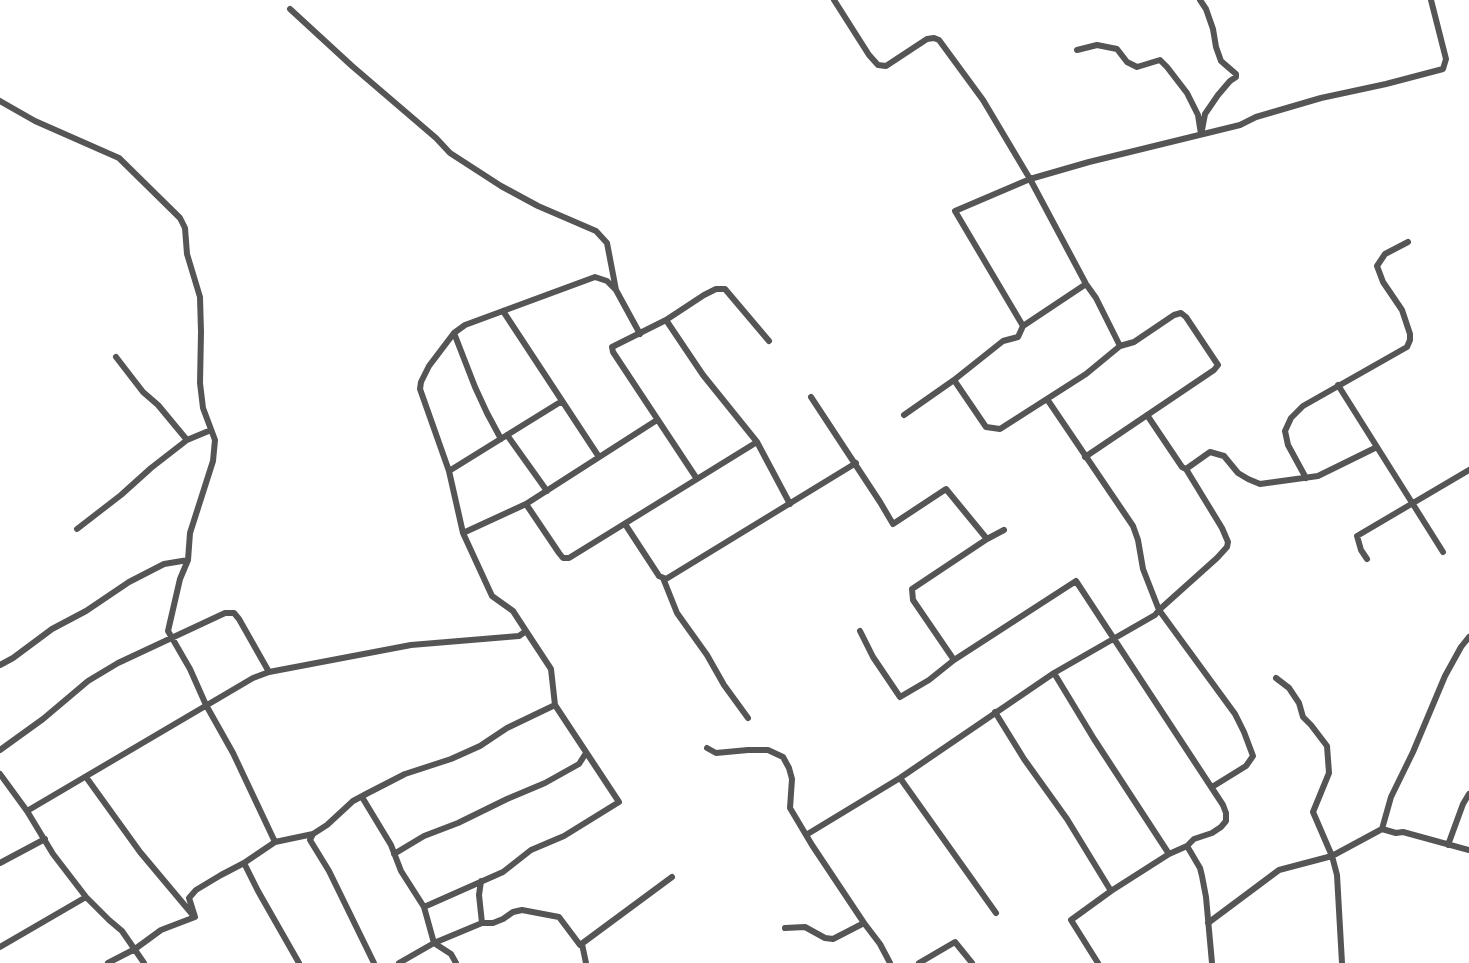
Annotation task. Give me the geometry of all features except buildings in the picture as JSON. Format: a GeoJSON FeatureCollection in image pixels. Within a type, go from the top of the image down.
{"type":"FeatureCollection","features":[{"type":"Feature","properties":{"kind":"street"},"geometry":{"type":"LineString","coordinates":[[834,0],[869,55],[878,65],[886,66],[927,40],[934,38],[938,40],[983,100],[1030,179],[1086,284],[1096,298],[1120,346]]}},
{"type":"Feature","properties":{"kind":"street"},"geometry":{"type":"LineString","coordinates":[[1200,0],[1206,8],[1221,61],[1236,74],[1236,77],[1218,95],[1205,114],[1201,134]]}},
{"type":"Feature","properties":{"kind":"street"},"geometry":{"type":"LineString","coordinates":[[1023,326],[955,211],[1030,179],[1089,162],[1146,149],[1161,143],[1240,125],[1256,117],[1321,98],[1443,69],[1446,59],[1431,0]]}},
{"type":"Feature","properties":{"kind":"street"},"geometry":{"type":"LineString","coordinates":[[290,8],[352,66],[436,138],[450,153],[501,186],[538,206],[596,231],[607,243],[616,290]]}},
{"type":"Feature","properties":{"kind":"street"},"geometry":{"type":"LineString","coordinates":[[1077,50],[1097,45],[1117,49],[1127,62],[1137,67],[1160,60],[1187,92],[1198,115],[1201,134]]}},
{"type":"Feature","properties":{"kind":"street"},"geometry":{"type":"LineString","coordinates":[[0,102],[36,121],[119,158],[180,218],[185,228],[187,254],[200,297],[200,383],[203,408],[215,440],[213,461],[190,533],[188,560],[180,578],[168,631],[190,669],[206,705],[232,753],[275,842]]}},
{"type":"Feature","properties":{"kind":"street"},"geometry":{"type":"LineString","coordinates":[[1306,478],[1288,445],[1285,431],[1291,418],[1303,406],[1407,347],[1410,334],[1402,310],[1383,282],[1377,266],[1385,254],[1408,242]]}},
{"type":"Feature","properties":{"kind":"street"},"geometry":{"type":"LineString","coordinates":[[424,907],[503,872],[531,850],[564,836],[619,802],[555,705],[551,669],[513,611],[492,596],[463,533],[449,472],[420,389],[421,382],[429,366],[454,334],[465,325],[595,278],[607,281],[616,290],[640,334]]}},
{"type":"Feature","properties":{"kind":"street"},"geometry":{"type":"LineString","coordinates":[[904,415],[954,380],[1003,341],[1018,337],[1023,326],[1086,284]]}},
{"type":"Feature","properties":{"kind":"street"},"geometry":{"type":"LineString","coordinates":[[697,479],[612,352],[612,347],[666,320],[716,289],[725,289],[769,341]]}},
{"type":"Feature","properties":{"kind":"street"},"geometry":{"type":"LineString","coordinates":[[503,311],[599,457]]}},
{"type":"Feature","properties":{"kind":"street"},"geometry":{"type":"LineString","coordinates":[[954,380],[986,427],[1000,428],[1086,374],[1120,346],[1134,342],[1174,315],[1181,313],[1186,317],[1218,365],[1214,370],[1085,457]]}},
{"type":"Feature","properties":{"kind":"street"},"geometry":{"type":"LineString","coordinates":[[666,320],[703,374],[757,442],[790,504]]}},
{"type":"Feature","properties":{"kind":"street"},"geometry":{"type":"LineString","coordinates":[[454,334],[474,387],[487,414],[547,491]]}},
{"type":"Feature","properties":{"kind":"street"},"geometry":{"type":"LineString","coordinates":[[116,357],[143,392],[158,405],[187,440]]}},
{"type":"Feature","properties":{"kind":"street"},"geometry":{"type":"LineString","coordinates":[[1338,385],[1443,552]]}},
{"type":"Feature","properties":{"kind":"street"},"geometry":{"type":"LineString","coordinates":[[811,398],[856,463],[893,524],[946,490],[987,539]]}},
{"type":"Feature","properties":{"kind":"street"},"geometry":{"type":"LineString","coordinates":[[1047,399],[1133,526],[1138,540],[1143,569],[1159,610],[1235,714],[1244,732],[1253,756],[1246,766],[1212,787]]}},
{"type":"Feature","properties":{"kind":"street"},"geometry":{"type":"LineString","coordinates":[[449,472],[562,401]]}},
{"type":"Feature","properties":{"kind":"street"},"geometry":{"type":"LineString","coordinates":[[806,835],[900,778],[1054,673],[1155,615],[1227,547],[1228,542],[1222,528],[1186,469],[1147,415]]}},
{"type":"Feature","properties":{"kind":"street"},"geometry":{"type":"LineString","coordinates":[[463,533],[526,504],[657,420]]}},
{"type":"Feature","properties":{"kind":"street"},"geometry":{"type":"LineString","coordinates":[[77,529],[187,440],[211,430]]}},
{"type":"Feature","properties":{"kind":"street"},"geometry":{"type":"LineString","coordinates":[[526,504],[563,558],[573,556],[757,442]]}},
{"type":"Feature","properties":{"kind":"street"},"geometry":{"type":"LineString","coordinates":[[1186,469],[1210,452],[1224,456],[1238,472],[1260,484],[1318,476],[1377,447]]}},
{"type":"Feature","properties":{"kind":"street"},"geometry":{"type":"LineString","coordinates":[[662,578],[669,578],[856,463]]}},
{"type":"Feature","properties":{"kind":"street"},"geometry":{"type":"LineString","coordinates":[[1367,559],[1361,550],[1357,536],[1413,505],[1469,470]]}},
{"type":"Feature","properties":{"kind":"street"},"geometry":{"type":"LineString","coordinates":[[624,524],[662,578],[677,613],[748,718]]}},
{"type":"Feature","properties":{"kind":"street"},"geometry":{"type":"LineString","coordinates":[[954,660],[913,600],[912,589],[987,539],[1004,530]]}},
{"type":"Feature","properties":{"kind":"street"},"geometry":{"type":"LineString","coordinates":[[0,665],[13,658],[52,629],[86,611],[129,582],[164,564],[188,560]]}},
{"type":"Feature","properties":{"kind":"street"},"geometry":{"type":"LineString","coordinates":[[860,631],[873,657],[900,697],[929,680],[954,660],[1076,581],[1223,804],[1226,813],[1226,822],[1221,828],[1194,839],[1187,846],[1169,854],[1111,891],[1071,920],[1098,963]]}},
{"type":"Feature","properties":{"kind":"street"},"geometry":{"type":"LineString","coordinates":[[0,750],[42,719],[88,681],[118,662],[225,613],[234,613],[239,619],[269,672]]}},
{"type":"Feature","properties":{"kind":"street"},"geometry":{"type":"LineString","coordinates":[[27,811],[253,678],[269,672],[411,645],[519,636],[526,631]]}},
{"type":"Feature","properties":{"kind":"street"},"geometry":{"type":"LineString","coordinates":[[1382,829],[1391,797],[1413,752],[1445,676],[1461,647],[1469,637]]}},
{"type":"Feature","properties":{"kind":"street"},"geometry":{"type":"LineString","coordinates":[[1054,673],[1094,739],[1169,854]]}},
{"type":"Feature","properties":{"kind":"street"},"geometry":{"type":"LineString","coordinates":[[1276,678],[1289,688],[1299,703],[1303,717],[1327,746],[1329,773],[1313,812],[1332,856],[1337,875],[1342,963]]}},
{"type":"Feature","properties":{"kind":"street"},"geometry":{"type":"LineString","coordinates":[[195,917],[190,898],[196,890],[221,874],[244,863],[275,842],[313,834],[327,825],[353,802],[405,774],[451,759],[480,746],[507,728],[555,705]]}},
{"type":"Feature","properties":{"kind":"street"},"geometry":{"type":"LineString","coordinates":[[995,712],[1024,759],[1067,820],[1111,891]]}},
{"type":"Feature","properties":{"kind":"street"},"geometry":{"type":"LineString","coordinates":[[707,748],[716,753],[768,750],[783,757],[792,779],[790,808],[864,924],[880,944],[890,963]]}},
{"type":"Feature","properties":{"kind":"street"},"geometry":{"type":"LineString","coordinates":[[394,854],[424,836],[458,823],[545,783],[579,764],[586,753]]}},
{"type":"Feature","properties":{"kind":"street"},"geometry":{"type":"LineString","coordinates":[[0,774],[27,811],[54,854],[86,897],[122,931],[144,963]]}},
{"type":"Feature","properties":{"kind":"street"},"geometry":{"type":"LineString","coordinates":[[86,777],[140,852],[195,917]]}},
{"type":"Feature","properties":{"kind":"street"},"geometry":{"type":"LineString","coordinates":[[900,778],[996,912]]}},
{"type":"Feature","properties":{"kind":"street"},"geometry":{"type":"LineString","coordinates":[[1448,845],[1469,794]]}},
{"type":"Feature","properties":{"kind":"street"},"geometry":{"type":"LineString","coordinates":[[362,797],[394,854],[401,871],[424,907],[434,943],[451,954],[456,963]]}},
{"type":"Feature","properties":{"kind":"street"},"geometry":{"type":"LineString","coordinates":[[1208,923],[1279,870],[1332,856],[1382,829],[1396,833],[1403,832],[1469,850]]}},
{"type":"Feature","properties":{"kind":"street"},"geometry":{"type":"LineString","coordinates":[[313,834],[310,840],[329,871],[374,963]]}},
{"type":"Feature","properties":{"kind":"street"},"geometry":{"type":"LineString","coordinates":[[0,863],[45,839]]}},
{"type":"Feature","properties":{"kind":"street"},"geometry":{"type":"LineString","coordinates":[[1187,846],[1200,868],[1206,897],[1212,963]]}},
{"type":"Feature","properties":{"kind":"street"},"geometry":{"type":"LineString","coordinates":[[244,863],[280,932],[299,963]]}},
{"type":"Feature","properties":{"kind":"street"},"geometry":{"type":"LineString","coordinates":[[582,944],[672,877]]}},
{"type":"Feature","properties":{"kind":"street"},"geometry":{"type":"LineString","coordinates":[[481,881],[479,895],[482,923]]}},
{"type":"Feature","properties":{"kind":"street"},"geometry":{"type":"LineString","coordinates":[[0,947],[86,897]]}},
{"type":"Feature","properties":{"kind":"street"},"geometry":{"type":"LineString","coordinates":[[399,963],[434,943],[482,923],[492,923],[503,919],[513,912],[522,910],[559,917],[580,945],[582,944]]}},
{"type":"Feature","properties":{"kind":"street"},"geometry":{"type":"LineString","coordinates":[[108,963],[135,949],[161,930],[195,917]]}},
{"type":"Feature","properties":{"kind":"street"},"geometry":{"type":"LineString","coordinates":[[785,928],[805,927],[825,938],[833,939],[864,924]]}},
{"type":"Feature","properties":{"kind":"street"},"geometry":{"type":"LineString","coordinates":[[919,963],[954,942],[972,963]]}},
{"type":"Feature","properties":{"kind":"street"},"geometry":{"type":"LineString","coordinates":[[582,944],[586,963]]}}]}
